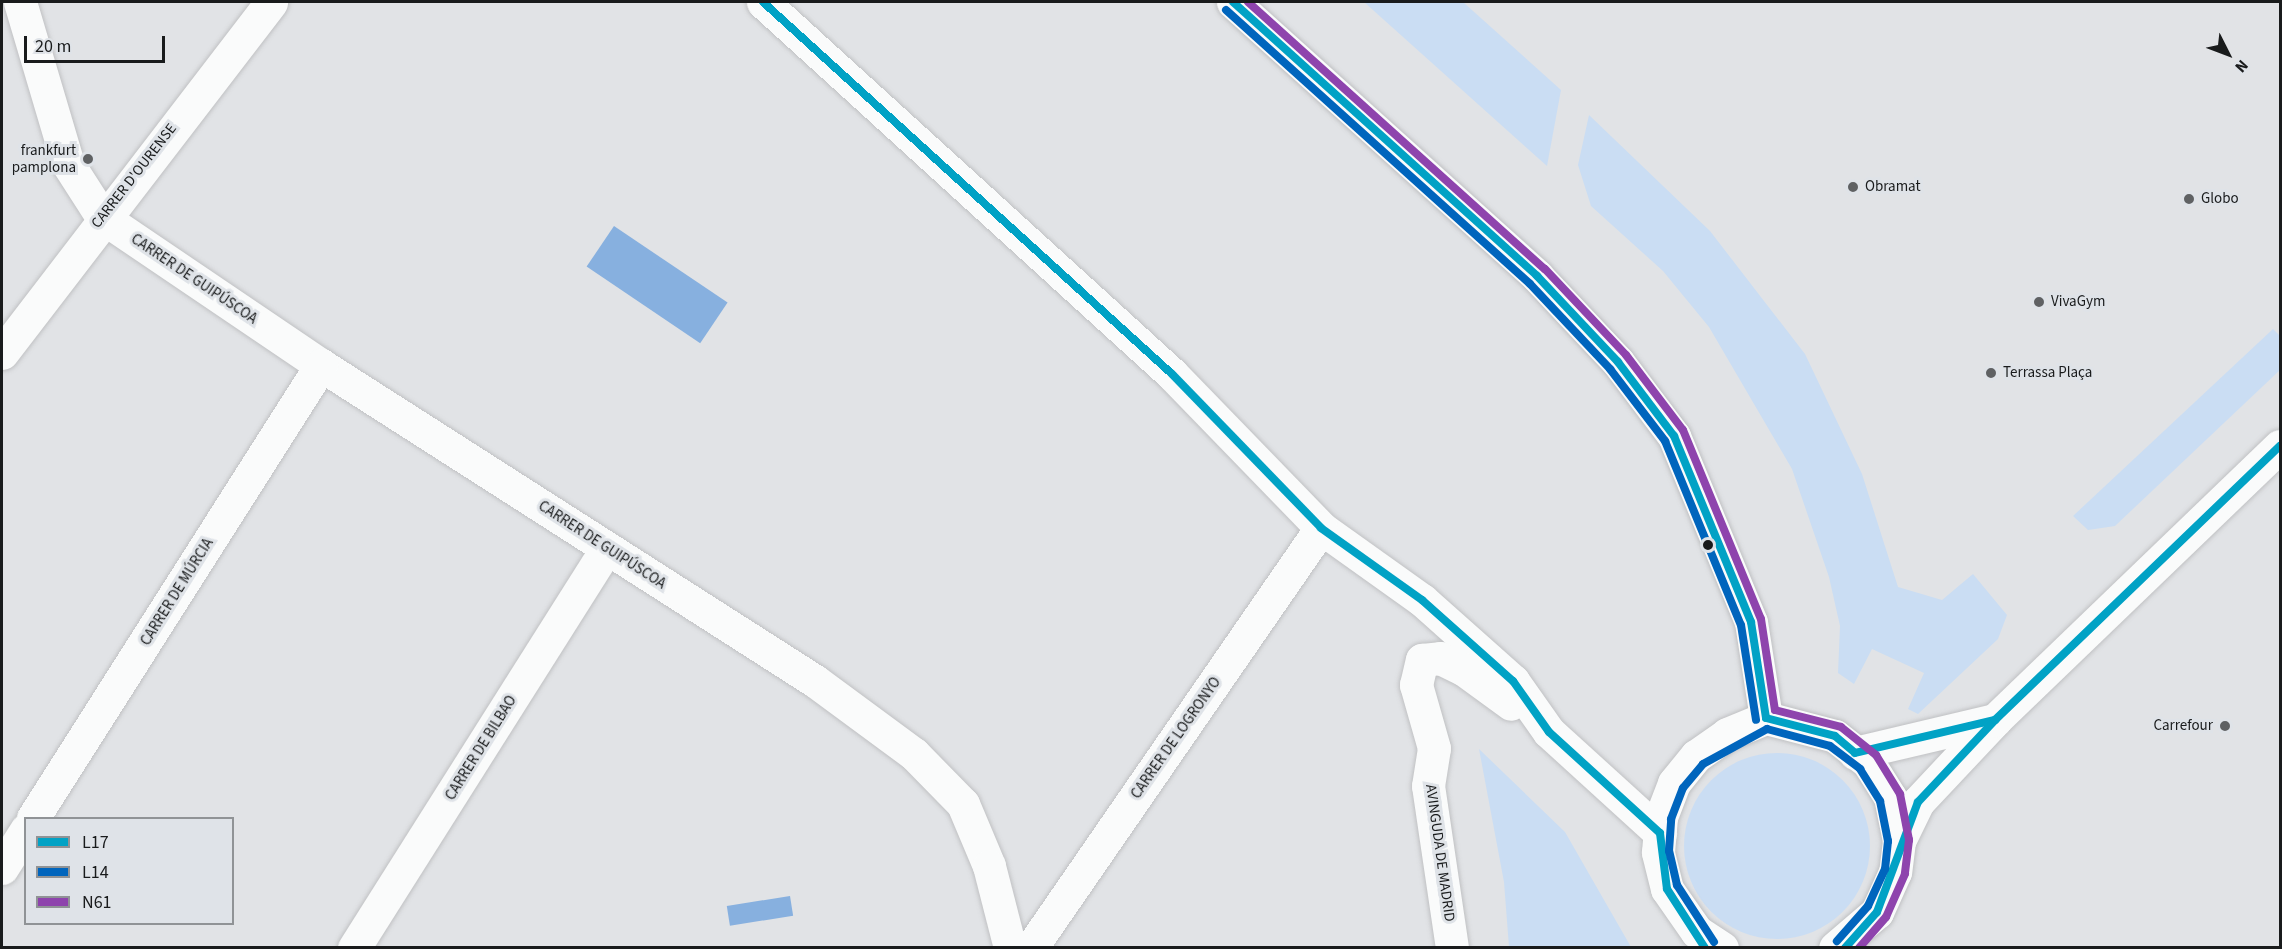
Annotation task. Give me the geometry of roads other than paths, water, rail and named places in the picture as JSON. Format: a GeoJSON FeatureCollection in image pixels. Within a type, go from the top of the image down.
{"type":"FeatureCollection","features":[{"type":"Feature","properties":{"kind":"street"},"geometry":{"type":"LineString","coordinates":[[20,2],[68,164],[102,217]]}},
{"type":"Feature","properties":{"kind":"street","name":"CARRER D'OURENSE"},"geometry":{"type":"LineString","coordinates":[[2,353],[102,217],[271,2]]}},
{"type":"Feature","properties":{"kind":"street","name":"AVINGUDA DE MADRID"},"geometry":{"type":"LineString","coordinates":[[763,2],[1172,374],[1321,528],[1422,600],[1513,681],[1549,732]]}},
{"type":"Feature","properties":{"kind":"street"},"geometry":{"type":"LineString","coordinates":[[1233,2],[1537,276],[1618,362],[1674,436],[1751,622],[1766,718]]}},
{"type":"Feature","properties":{"kind":"street","name":"CARRER DE GUIPÚSCOA"},"geometry":{"type":"LineString","coordinates":[[102,217],[321,365],[815,681],[914,753],[963,804],[989,866],[1010,948]]}},
{"type":"Feature","properties":{"kind":"street","name":"CARRER DE MÚRCIA"},"geometry":{"type":"LineString","coordinates":[[34,817],[321,365]]}},
{"type":"Feature","properties":{"kind":"street"},"geometry":{"type":"LineString","coordinates":[[1842,945],[1877,912],[1895,872],[1899,841],[1918,802],[1995,720],[2280,446]]}},
{"type":"Feature","properties":{"kind":"street","name":"CARRER DE LOGRONYO"},"geometry":{"type":"LineString","coordinates":[[1031,948],[1321,528]]}},
{"type":"Feature","properties":{"kind":"street","name":"CARRER DE BILBAO"},"geometry":{"type":"LineString","coordinates":[[354,948],[607,548]]}},
{"type":"Feature","properties":{"kind":"street","name":"AVINGUDA DE MADRID"},"geometry":{"type":"LineString","coordinates":[[1452,948],[1428,786],[1434,748],[1416,685],[1422,660],[1440,658],[1463,669],[1549,732],[1660,833]]}},
{"type":"Feature","properties":{"kind":"street"},"geometry":{"type":"LineString","coordinates":[[1708,942],[1667,889],[1660,833],[1674,783],[1696,756],[1727,734],[1766,718],[1835,736],[1868,762],[1890,797],[1899,841]]}},
{"type":"Feature","properties":{"kind":"street"},"geometry":{"type":"LineString","coordinates":[[1855,753],[1995,720]]}},
{"type":"Feature","properties":{"kind":"street"},"geometry":{"type":"LineString","coordinates":[[2,868],[24,833]]}},
{"type":"Feature","properties":{"kind":"water"},"geometry":{"type":"Polygon","coordinates":[[[614,226],[728,303],[700,343],[587,267],[614,226]]]}},
{"type":"Feature","properties":{"kind":"water"},"geometry":{"type":"Polygon","coordinates":[[[790,896],[793,916],[730,926],[727,906],[790,896]]]}},
{"type":"Feature","properties":{"kind":"place","name":"frankfurt pamplona"},"geometry":{"type":"Point","coordinates":[88,159]}},
{"type":"Feature","properties":{"kind":"place","name":"Obramat"},"geometry":{"type":"Point","coordinates":[1853,187]}},
{"type":"Feature","properties":{"kind":"place","name":"Globo"},"geometry":{"type":"Point","coordinates":[2189,199]}},
{"type":"Feature","properties":{"kind":"place","name":"VivaGym"},"geometry":{"type":"Point","coordinates":[2039,302]}},
{"type":"Feature","properties":{"kind":"place","name":"Terrassa Plaça"},"geometry":{"type":"Point","coordinates":[1991,373]}},
{"type":"Feature","properties":{"kind":"place","name":"Carrefour"},"geometry":{"type":"Point","coordinates":[2225,726]}}]}
